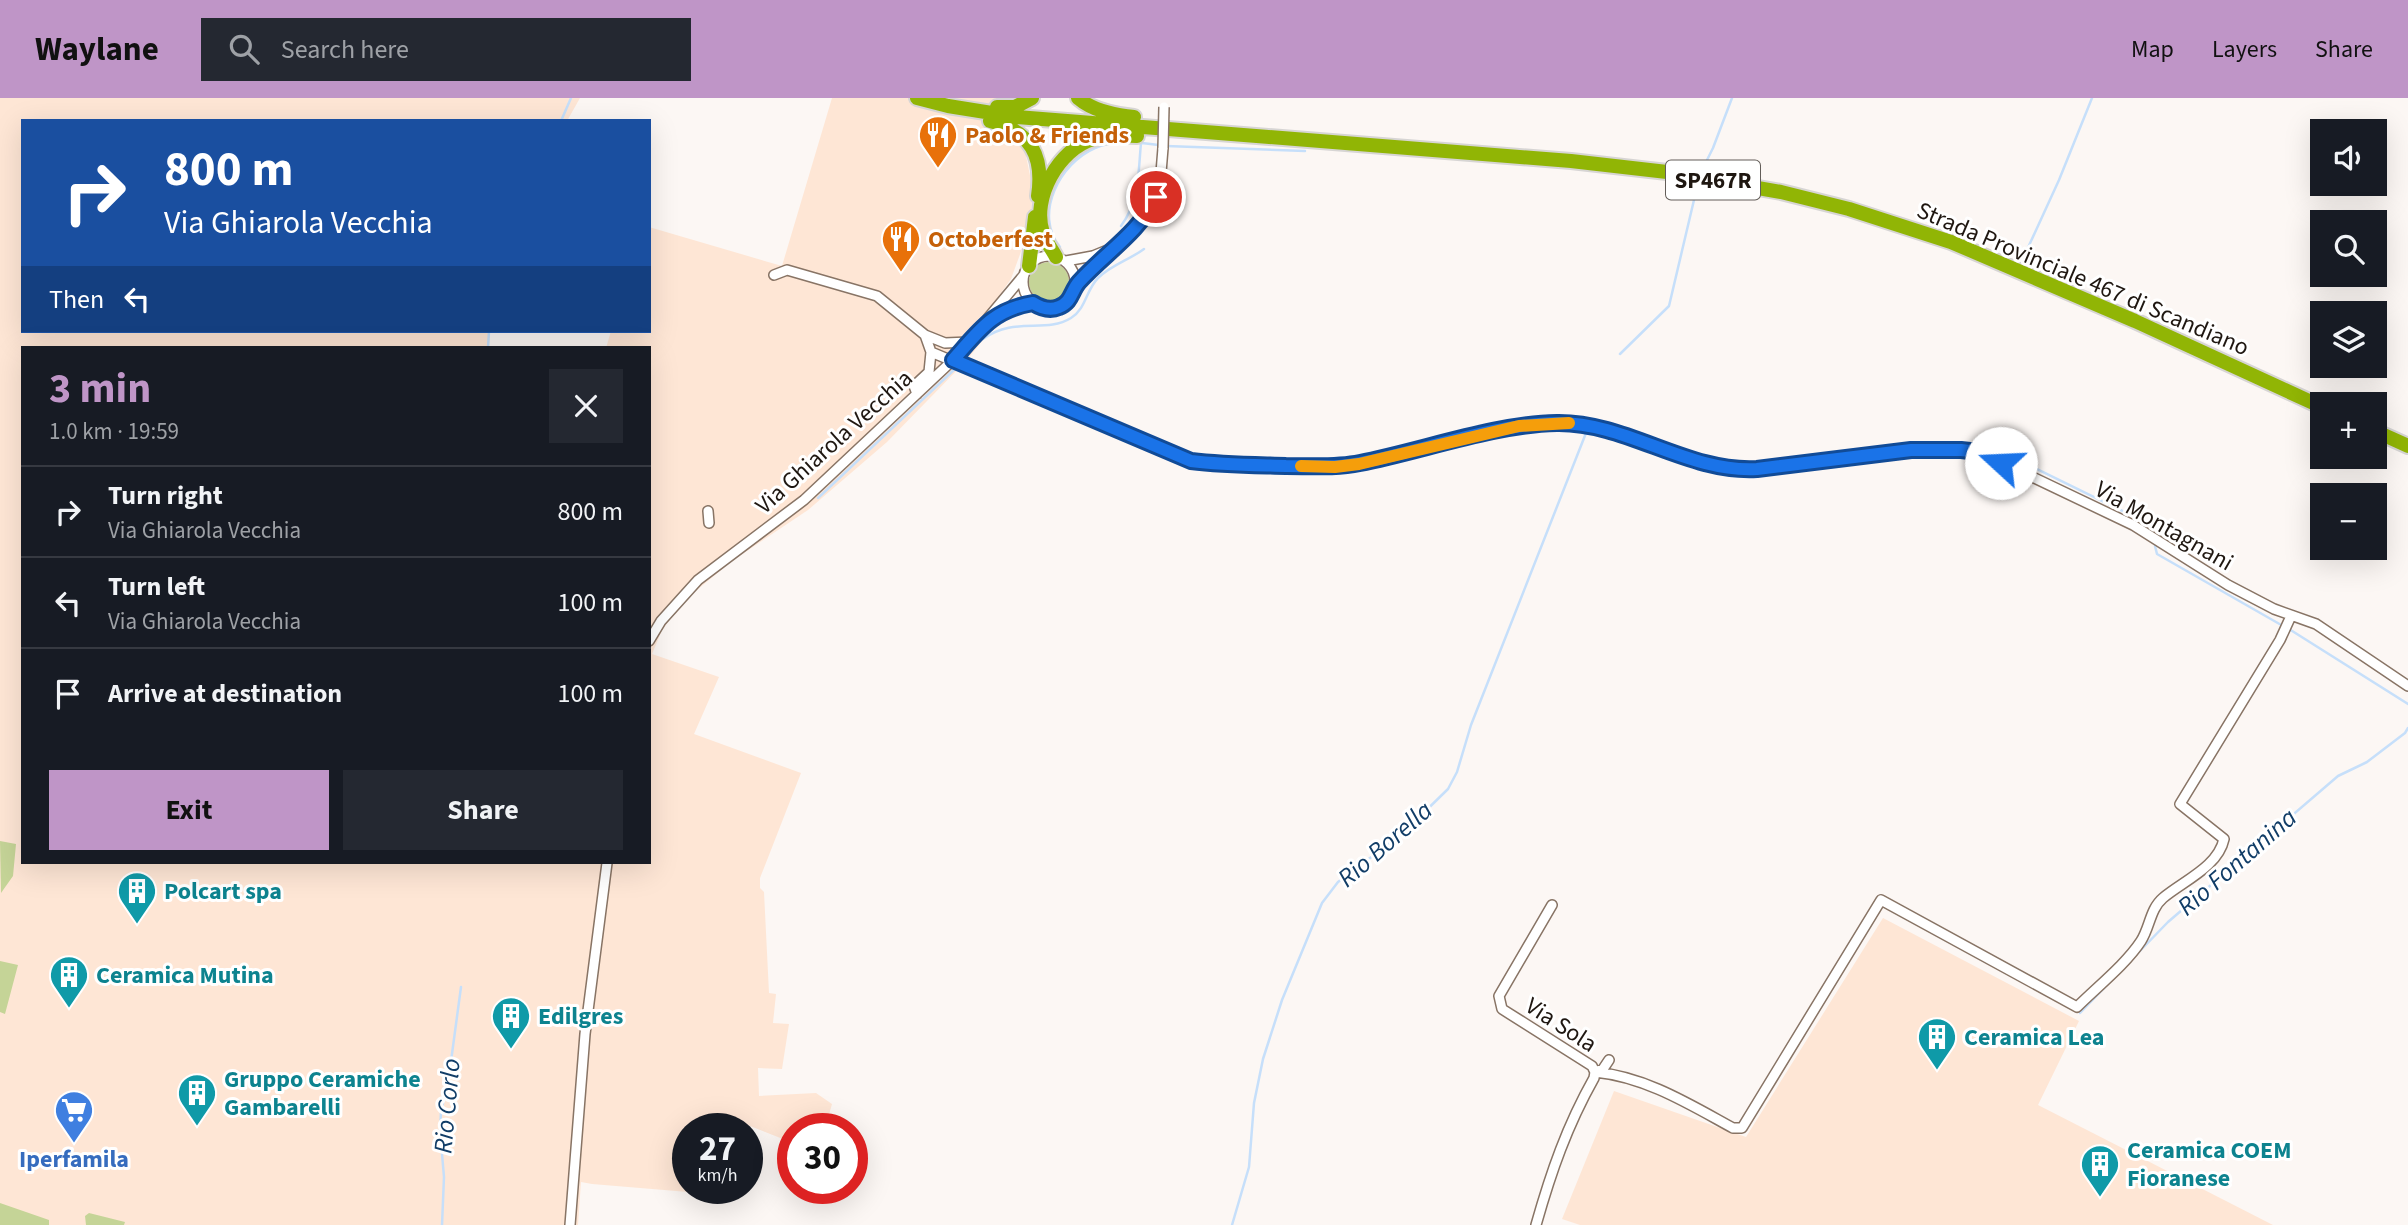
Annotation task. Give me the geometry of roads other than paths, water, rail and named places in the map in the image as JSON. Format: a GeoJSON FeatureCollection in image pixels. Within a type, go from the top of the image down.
{"type":"FeatureCollection","features":[{"type":"Feature","properties":{"kind":"highway"},"geometry":{"type":"LineString","coordinates":[[904,98],[1011,127],[1025,138],[1034,150],[1039,166],[1040,184],[1026,270]]}},
{"type":"Feature","properties":{"kind":"highway","name":"Strada Provinciale 467 di Scandiano"},"geometry":{"type":"LineString","coordinates":[[917,98],[988,114],[1572,161],[1667,172],[1781,192],[1849,209],[1951,243],[2046,282],[2310,402]]}},
{"type":"Feature","properties":{"kind":"highway","name":"Strada Provinciale 467 di Scandiano"},"geometry":{"type":"LineString","coordinates":[[940,98],[988,114]]}},
{"type":"Feature","properties":{"kind":"highway"},"geometry":{"type":"LineString","coordinates":[[951,98],[991,107],[1015,107],[1032,98]]}},
{"type":"Feature","properties":{"kind":"highway"},"geometry":{"type":"LineString","coordinates":[[1078,98],[1095,108],[1116,115],[1183,121],[1270,137]]}},
{"type":"Feature","properties":{"kind":"highway"},"geometry":{"type":"LineString","coordinates":[[1061,259],[1043,234],[1040,222],[1042,202],[1051,176],[1060,164],[1070,152],[1091,139],[1119,135],[1176,138],[1270,137]]}},
{"type":"Feature","properties":{"kind":"highway"},"geometry":{"type":"LineString","coordinates":[[2387,436],[2408,446]]}},
{"type":"Feature","properties":{"kind":"street","name":"Via Ghiarola Vecchia"},"geometry":{"type":"LineString","coordinates":[[983,326],[1012,307],[1033,303],[1045,308],[1059,307],[1071,298],[1076,285],[1135,230],[1148,214],[1160,185],[1165,103]]}},
{"type":"Feature","properties":{"kind":"street","name":"Via Ghiarola Vecchia"},"geometry":{"type":"LineString","coordinates":[[651,637],[660,621],[707,572],[804,500],[953,360],[1026,270],[1041,257],[1061,259],[1093,256],[1115,247]]}},
{"type":"Feature","properties":{"kind":"street"},"geometry":{"type":"LineString","coordinates":[[1061,259],[1073,270],[1076,285]]}},
{"type":"Feature","properties":{"kind":"street"},"geometry":{"type":"LineString","coordinates":[[1026,270],[1024,290],[1033,303]]}},
{"type":"Feature","properties":{"kind":"street"},"geometry":{"type":"LineString","coordinates":[[774,275],[787,271],[877,296],[925,335],[945,342],[969,342]]}},
{"type":"Feature","properties":{"kind":"street"},"geometry":{"type":"LineString","coordinates":[[917,394],[914,386],[929,372],[931,352],[925,335]]}},
{"type":"Feature","properties":{"kind":"street"},"geometry":{"type":"LineString","coordinates":[[945,342],[953,360]]}},
{"type":"Feature","properties":{"kind":"street","name":"Via Montagnani"},"geometry":{"type":"LineString","coordinates":[[931,352],[1191,461],[1216,464],[1345,466],[1519,426],[1555,423],[1587,424],[1701,463],[1733,469],[1757,469],[1911,450],[1979,452],[2133,524],[2228,585],[2274,609],[2288,624],[2316,624],[2408,686]]}},
{"type":"Feature","properties":{"kind":"street"},"geometry":{"type":"LineString","coordinates":[[708,511],[709,523]]}},
{"type":"Feature","properties":{"kind":"street"},"geometry":{"type":"LineString","coordinates":[[1595,1072],[1644,1083],[1671,1094],[1733,1128],[1742,1128],[1881,900],[2077,1007],[2135,949],[2146,932],[2157,905],[2194,877],[2222,849],[2224,839],[2180,804],[2288,624]]}},
{"type":"Feature","properties":{"kind":"street"},"geometry":{"type":"LineString","coordinates":[[570,1225],[585,1034],[607,864]]}},
{"type":"Feature","properties":{"kind":"street","name":"Via Sola"},"geometry":{"type":"LineString","coordinates":[[1536,1225],[1573,1114],[1595,1072],[1592,1066],[1502,1009],[1499,1003],[1499,996],[1552,905]]}},
{"type":"Feature","properties":{"kind":"street"},"geometry":{"type":"LineString","coordinates":[[1595,1072],[1603,1069],[1609,1060]]}},
{"type":"Feature","properties":{"kind":"waterway","name":"Rio Corlo"},"geometry":{"type":"LineString","coordinates":[[562,119],[571,98]]}},
{"type":"Feature","properties":{"kind":"waterway","name":"Rio Borella"},"geometry":{"type":"LineString","coordinates":[[1701,172],[1732,98]]}},
{"type":"Feature","properties":{"kind":"waterway","name":"Rio Fontanina"},"geometry":{"type":"LineString","coordinates":[[2026,252],[2092,98]]}},
{"type":"Feature","properties":{"kind":"waterway"},"geometry":{"type":"LineString","coordinates":[[1060,247],[1052,234],[1050,205],[1061,177],[1071,165],[1082,155],[1110,143],[1159,145]]}},
{"type":"Feature","properties":{"kind":"waterway"},"geometry":{"type":"LineString","coordinates":[[1121,226],[1135,196],[1141,143]]}},
{"type":"Feature","properties":{"kind":"waterway"},"geometry":{"type":"LineString","coordinates":[[1166,146],[1305,151]]}},
{"type":"Feature","properties":{"kind":"waterway","name":"Rio Borella"},"geometry":{"type":"LineString","coordinates":[[1620,354],[1669,306],[1698,183]]}},
{"type":"Feature","properties":{"kind":"waterway"},"geometry":{"type":"LineString","coordinates":[[983,339],[1007,328],[1051,325],[1071,318],[1080,310],[1098,278],[1144,249]]}},
{"type":"Feature","properties":{"kind":"waterway","name":"Rio Corlo"},"geometry":{"type":"LineString","coordinates":[[488,346],[489,333]]}},
{"type":"Feature","properties":{"kind":"waterway"},"geometry":{"type":"LineString","coordinates":[[818,498],[958,366]]}},
{"type":"Feature","properties":{"kind":"waterway","name":"Rio Borella"},"geometry":{"type":"LineString","coordinates":[[1232,1225],[1249,1167],[1254,1103],[1263,1059],[1282,1000],[1322,903],[1338,882],[1402,834],[1448,789],[1457,772],[1471,725],[1586,433]]}},
{"type":"Feature","properties":{"kind":"waterway","name":"Rio Fontanina"},"geometry":{"type":"LineString","coordinates":[[1996,449],[2149,524],[2150,527]]}},
{"type":"Feature","properties":{"kind":"waterway","name":"Rio Fontanina"},"geometry":{"type":"LineString","coordinates":[[2155,546],[2157,554],[2283,626]]}},
{"type":"Feature","properties":{"kind":"waterway","name":"Rio Fontanina"},"geometry":{"type":"LineString","coordinates":[[2289,629],[2408,704]]}},
{"type":"Feature","properties":{"kind":"waterway","name":"Rio Fontanina"},"geometry":{"type":"LineString","coordinates":[[2136,955],[2168,922],[2338,776],[2367,762],[2408,728]]}},
{"type":"Feature","properties":{"kind":"waterway","name":"Rio Fontanina"},"geometry":{"type":"LineString","coordinates":[[2080,1013],[2107,985]]}},
{"type":"Feature","properties":{"kind":"waterway","name":"Rio Corlo"},"geometry":{"type":"LineString","coordinates":[[442,1225],[444,1177],[441,1112],[449,1076],[461,987]]}},
{"type":"Feature","properties":{"kind":"place","name":"Paolo & Friends"},"geometry":{"type":"Point","coordinates":[938,169]}},
{"type":"Feature","properties":{"kind":"place","name":"Octoberfest"},"geometry":{"type":"Point","coordinates":[901,273]}},
{"type":"Feature","properties":{"kind":"place","name":"Polcart spa"},"geometry":{"type":"Point","coordinates":[137,925]}},
{"type":"Feature","properties":{"kind":"place","name":"Ceramica Mutina"},"geometry":{"type":"Point","coordinates":[69,1009]}},
{"type":"Feature","properties":{"kind":"place","name":"Edilgres"},"geometry":{"type":"Point","coordinates":[511,1050]}},
{"type":"Feature","properties":{"kind":"place","name":"Ceramica Lea"},"geometry":{"type":"Point","coordinates":[1937,1071]}},
{"type":"Feature","properties":{"kind":"place","name":"Gruppo Ceramiche Gambarelli"},"geometry":{"type":"Point","coordinates":[197,1127]}},
{"type":"Feature","properties":{"kind":"place","name":"Iperfamila"},"geometry":{"type":"Point","coordinates":[74,1144]}},
{"type":"Feature","properties":{"kind":"place","name":"Ceramica COEM Fioranese"},"geometry":{"type":"Point","coordinates":[2100,1198]}}]}
